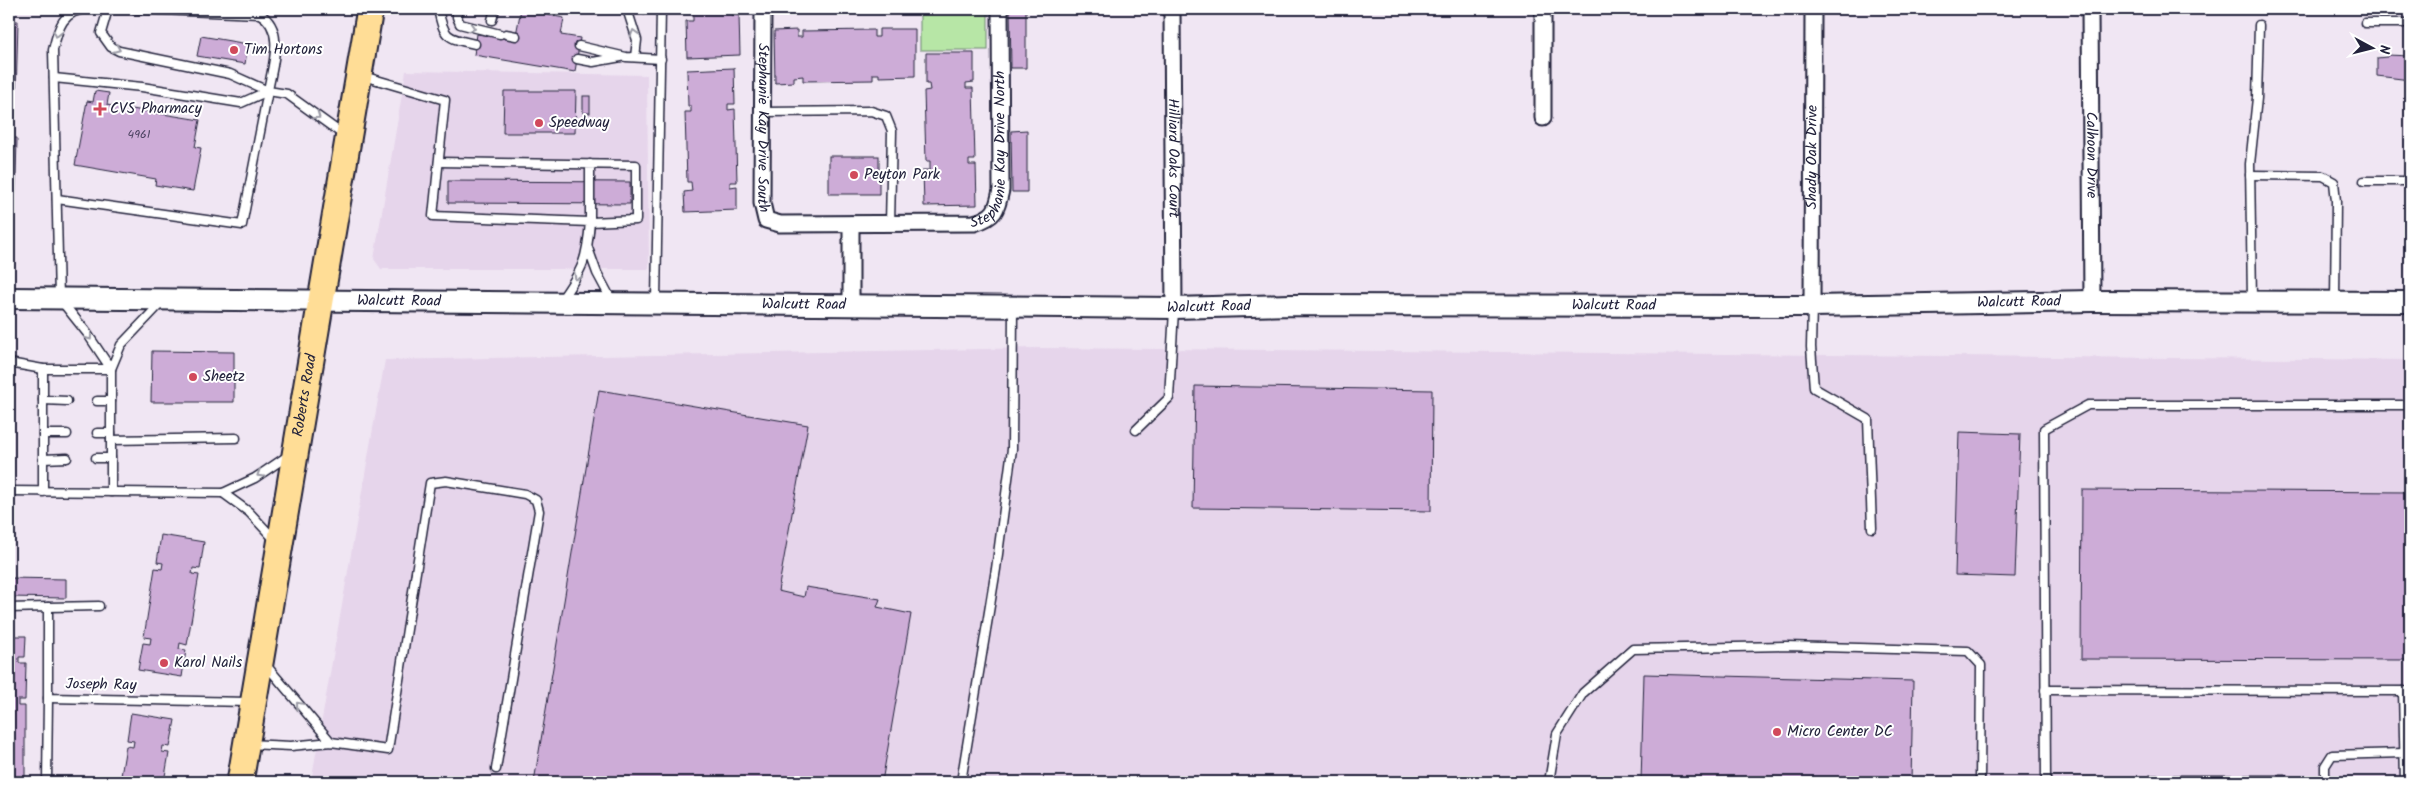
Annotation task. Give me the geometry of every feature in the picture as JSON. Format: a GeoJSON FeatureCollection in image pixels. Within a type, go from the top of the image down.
{"type":"FeatureCollection","features":[{"type":"Feature","properties":{"kind":"main road","name":"Roberts Road"},"geometry":{"type":"LineString","coordinates":[[240,782],[370,9]]}},
{"type":"Feature","properties":{"kind":"street","name":"Stephanie Kay Drive South"},"geometry":{"type":"LineString","coordinates":[[763,9],[762,203],[766,220],[780,224],[851,224]]}},
{"type":"Feature","properties":{"kind":"street","name":"Stephanie Kay Drive North"},"geometry":{"type":"LineString","coordinates":[[851,224],[974,223],[989,219],[998,206],[1001,190],[1000,9]]}},
{"type":"Feature","properties":{"kind":"street","name":"Hilliard Oaks Court"},"geometry":{"type":"LineString","coordinates":[[1172,9],[1174,308]]}},
{"type":"Feature","properties":{"kind":"street"},"geometry":{"type":"LineString","coordinates":[[1544,9],[1544,118]]}},
{"type":"Feature","properties":{"kind":"street","name":"Shady Oak Drive"},"geometry":{"type":"LineString","coordinates":[[1812,306],[1813,9]]}},
{"type":"Feature","properties":{"kind":"street","name":"Calhoon Drive"},"geometry":{"type":"LineString","coordinates":[[2090,9],[2092,301]]}},
{"type":"Feature","properties":{"kind":"street"},"geometry":{"type":"LineString","coordinates":[[851,224],[851,304]]}},
{"type":"Feature","properties":{"kind":"street","name":"Walcutt Road"},"geometry":{"type":"LineString","coordinates":[[9,298],[320,299],[1174,308],[1291,305],[1812,306],[2092,301],[2410,302]]}},
{"type":"Feature","properties":{"kind":"lane"},"geometry":{"type":"LineString","coordinates":[[88,9],[77,9],[59,24],[53,50],[59,298],[87,333],[111,369]]}},
{"type":"Feature","properties":{"kind":"lane"},"geometry":{"type":"LineString","coordinates":[[108,9],[101,33],[111,47],[119,51],[230,74],[268,91],[287,94],[347,138]]}},
{"type":"Feature","properties":{"kind":"lane"},"geometry":{"type":"LineString","coordinates":[[57,200],[242,225],[276,39],[269,19],[260,14],[134,9]]}},
{"type":"Feature","properties":{"kind":"lane"},"geometry":{"type":"LineString","coordinates":[[438,9],[442,30],[450,38],[475,44]]}},
{"type":"Feature","properties":{"kind":"lane"},"geometry":{"type":"LineString","coordinates":[[457,9],[457,17],[460,24],[516,36]]}},
{"type":"Feature","properties":{"kind":"lane"},"geometry":{"type":"LineString","coordinates":[[492,20],[495,9]]}},
{"type":"Feature","properties":{"kind":"lane"},"geometry":{"type":"LineString","coordinates":[[626,9],[637,40],[635,57]]}},
{"type":"Feature","properties":{"kind":"lane"},"geometry":{"type":"LineString","coordinates":[[645,9],[661,9],[656,302]]}},
{"type":"Feature","properties":{"kind":"lane"},"geometry":{"type":"LineString","coordinates":[[2365,23],[2410,23]]}},
{"type":"Feature","properties":{"kind":"lane"},"geometry":{"type":"LineString","coordinates":[[2252,302],[2250,175],[2259,25]]}},
{"type":"Feature","properties":{"kind":"lane"},"geometry":{"type":"LineString","coordinates":[[579,46],[626,56],[660,59]]}},
{"type":"Feature","properties":{"kind":"lane"},"geometry":{"type":"LineString","coordinates":[[577,59],[593,62],[626,56]]}},
{"type":"Feature","properties":{"kind":"lane"},"geometry":{"type":"LineString","coordinates":[[359,75],[445,100],[438,162],[433,216],[590,222],[636,220],[636,165],[438,162]]}},
{"type":"Feature","properties":{"kind":"lane"},"geometry":{"type":"LineString","coordinates":[[54,78],[142,87],[242,103],[268,91]]}},
{"type":"Feature","properties":{"kind":"lane"},"geometry":{"type":"LineString","coordinates":[[763,112],[871,111],[886,116],[892,131],[890,224]]}},
{"type":"Feature","properties":{"kind":"lane"},"geometry":{"type":"LineString","coordinates":[[560,302],[580,273],[588,248],[590,164]]}},
{"type":"Feature","properties":{"kind":"lane"},"geometry":{"type":"LineString","coordinates":[[2250,175],[2323,176],[2334,182],[2336,202],[2335,302]]}},
{"type":"Feature","properties":{"kind":"lane"},"geometry":{"type":"LineString","coordinates":[[2364,181],[2410,181]]}},
{"type":"Feature","properties":{"kind":"lane"},"geometry":{"type":"LineString","coordinates":[[588,248],[597,273],[612,302]]}},
{"type":"Feature","properties":{"kind":"lane"},"geometry":{"type":"LineString","coordinates":[[111,492],[111,369],[121,345],[164,299]]}},
{"type":"Feature","properties":{"kind":"lane"},"geometry":{"type":"LineString","coordinates":[[961,782],[996,569],[1012,449],[1013,306]]}},
{"type":"Feature","properties":{"kind":"lane"},"geometry":{"type":"LineString","coordinates":[[1812,306],[1811,347],[1814,388],[1868,420],[1872,528]]}},
{"type":"Feature","properties":{"kind":"lane"},"geometry":{"type":"LineString","coordinates":[[1136,430],[1169,398],[1174,308]]}},
{"type":"Feature","properties":{"kind":"lane"},"geometry":{"type":"LineString","coordinates":[[9,363],[43,369],[111,369]]}},
{"type":"Feature","properties":{"kind":"lane"},"geometry":{"type":"LineString","coordinates":[[43,369],[43,492]]}},
{"type":"Feature","properties":{"kind":"lane"},"geometry":{"type":"LineString","coordinates":[[43,400],[67,401]]}},
{"type":"Feature","properties":{"kind":"lane"},"geometry":{"type":"LineString","coordinates":[[97,401],[111,401]]}},
{"type":"Feature","properties":{"kind":"lane"},"geometry":{"type":"LineString","coordinates":[[2046,782],[2044,428],[2088,405],[2410,405]]}},
{"type":"Feature","properties":{"kind":"lane"},"geometry":{"type":"LineString","coordinates":[[97,433],[111,436],[236,438]]}},
{"type":"Feature","properties":{"kind":"lane"},"geometry":{"type":"LineString","coordinates":[[43,434],[67,434]]}},
{"type":"Feature","properties":{"kind":"lane"},"geometry":{"type":"LineString","coordinates":[[9,491],[222,493],[254,478],[295,451]]}},
{"type":"Feature","properties":{"kind":"lane"},"geometry":{"type":"LineString","coordinates":[[43,458],[67,458]]}},
{"type":"Feature","properties":{"kind":"lane"},"geometry":{"type":"LineString","coordinates":[[96,458],[111,458]]}},
{"type":"Feature","properties":{"kind":"lane"},"geometry":{"type":"LineString","coordinates":[[246,744],[291,746],[331,742],[388,750],[430,483],[446,481],[525,494],[536,500],[539,511],[496,769]]}},
{"type":"Feature","properties":{"kind":"lane"},"geometry":{"type":"LineString","coordinates":[[222,493],[249,512],[280,545]]}},
{"type":"Feature","properties":{"kind":"lane"},"geometry":{"type":"LineString","coordinates":[[9,608],[99,606]]}},
{"type":"Feature","properties":{"kind":"lane","name":"Joseph Ray"},"geometry":{"type":"LineString","coordinates":[[48,607],[48,698],[254,702]]}},
{"type":"Feature","properties":{"kind":"lane"},"geometry":{"type":"LineString","coordinates":[[1549,782],[1557,734],[1583,693],[1633,649],[1786,646],[1968,651],[1981,665],[1980,782]]}},
{"type":"Feature","properties":{"kind":"lane"},"geometry":{"type":"LineString","coordinates":[[260,659],[331,742]]}},
{"type":"Feature","properties":{"kind":"lane"},"geometry":{"type":"LineString","coordinates":[[2045,690],[2407,691],[2404,754],[2405,782]]}},
{"type":"Feature","properties":{"kind":"lane"},"geometry":{"type":"LineString","coordinates":[[47,782],[48,698]]}},
{"type":"Feature","properties":{"kind":"lane"},"geometry":{"type":"LineString","coordinates":[[2325,782],[2325,766],[2332,755],[2404,754]]}},
{"type":"Feature","properties":{"kind":"shaded area"},"geometry":{"type":"Polygon","coordinates":[[[406,71],[647,75],[649,269],[381,269],[374,259],[406,71]]]}},
{"type":"Feature","properties":{"kind":"shaded area"},"geometry":{"type":"Polygon","coordinates":[[[1041,348],[2410,360],[2410,782],[311,782],[385,360],[1041,348]]]}},
{"type":"Feature","properties":{"kind":"green space"},"geometry":{"type":"Polygon","coordinates":[[[920,9],[988,9],[988,50],[920,50],[920,9]]]}},
{"type":"Feature","properties":{"kind":"building"},"geometry":{"type":"Polygon","coordinates":[[[521,9],[550,9],[549,15],[564,18],[561,35],[580,38],[575,72],[474,55],[477,34],[515,40],[521,9]]]}},
{"type":"Feature","properties":{"kind":"building"},"geometry":{"type":"Polygon","coordinates":[[[689,9],[738,9],[738,11],[732,11],[732,15],[739,15],[740,55],[687,57],[686,21],[693,21],[693,11],[689,11],[689,9]]]}},
{"type":"Feature","properties":{"kind":"building"},"geometry":{"type":"Polygon","coordinates":[[[1010,9],[1026,9],[1026,68],[1011,68],[1010,9]]]}},
{"type":"Feature","properties":{"kind":"building"},"geometry":{"type":"Polygon","coordinates":[[[9,21],[18,21],[16,96],[9,96],[9,21]]]}},
{"type":"Feature","properties":{"kind":"building"},"geometry":{"type":"Polygon","coordinates":[[[879,29],[915,29],[915,76],[879,77],[879,74],[873,74],[873,80],[803,81],[803,76],[794,77],[794,82],[775,83],[774,31],[797,30],[797,37],[802,37],[802,31],[874,30],[874,37],[879,37],[879,29]]]}},
{"type":"Feature","properties":{"kind":"building"},"geometry":{"type":"Polygon","coordinates":[[[201,36],[248,44],[245,64],[197,56],[201,36]]]}},
{"type":"Feature","properties":{"kind":"building"},"geometry":{"type":"Polygon","coordinates":[[[926,53],[974,53],[974,82],[966,83],[966,88],[973,88],[975,160],[969,160],[969,165],[976,165],[977,205],[924,206],[923,170],[930,170],[930,161],[926,161],[924,91],[930,90],[929,84],[926,84],[926,53]]]}},
{"type":"Feature","properties":{"kind":"building"},"geometry":{"type":"Polygon","coordinates":[[[2387,55],[2410,56],[2410,80],[2377,76],[2377,58],[2387,57],[2387,55]]]}},
{"type":"Feature","properties":{"kind":"building"},"geometry":{"type":"Polygon","coordinates":[[[734,68],[735,104],[728,104],[728,110],[735,109],[737,182],[730,182],[730,187],[737,186],[737,210],[685,212],[684,192],[692,191],[691,182],[687,182],[685,112],[691,112],[691,106],[688,106],[687,70],[734,68]]]}},
{"type":"Feature","properties":{"kind":"building","name":"CVS Pharmacy"},"geometry":{"type":"Polygon","coordinates":[[[95,91],[109,93],[107,105],[200,120],[195,147],[201,148],[193,191],[155,185],[156,179],[75,165],[87,101],[93,102],[95,91]]]}},
{"type":"Feature","properties":{"kind":"building"},"geometry":{"type":"Polygon","coordinates":[[[504,91],[576,91],[575,133],[503,133],[504,91]]]}},
{"type":"Feature","properties":{"kind":"building"},"geometry":{"type":"Polygon","coordinates":[[[583,96],[590,96],[590,113],[583,113],[583,96]]]}},
{"type":"Feature","properties":{"kind":"building"},"geometry":{"type":"Polygon","coordinates":[[[1027,130],[1027,192],[1012,192],[1011,131],[1027,130]]]}},
{"type":"Feature","properties":{"kind":"building"},"geometry":{"type":"Polygon","coordinates":[[[9,138],[17,138],[15,214],[9,214],[9,138]]]}},
{"type":"Feature","properties":{"kind":"building","name":"Peyton Park"},"geometry":{"type":"Polygon","coordinates":[[[829,156],[879,156],[879,194],[829,194],[829,156]]]}},
{"type":"Feature","properties":{"kind":"building"},"geometry":{"type":"Polygon","coordinates":[[[448,181],[630,182],[630,204],[448,203],[448,181]]]}},
{"type":"Feature","properties":{"kind":"building","name":"Sheetz"},"geometry":{"type":"Polygon","coordinates":[[[152,351],[234,352],[234,402],[151,402],[152,351]]]}},
{"type":"Feature","properties":{"kind":"building"},"geometry":{"type":"Polygon","coordinates":[[[1195,386],[1432,390],[1431,511],[1193,508],[1195,386]]]}},
{"type":"Feature","properties":{"kind":"building"},"geometry":{"type":"Polygon","coordinates":[[[599,390],[808,425],[778,591],[804,597],[806,587],[880,599],[877,607],[911,614],[882,782],[534,782],[599,390]]]}},
{"type":"Feature","properties":{"kind":"building"},"geometry":{"type":"Polygon","coordinates":[[[1959,432],[2020,434],[2015,577],[1955,575],[1959,432]]]}},
{"type":"Feature","properties":{"kind":"building"},"geometry":{"type":"Polygon","coordinates":[[[2082,490],[2410,492],[2410,660],[2081,659],[2082,490]]]}},
{"type":"Feature","properties":{"kind":"building"},"geometry":{"type":"Polygon","coordinates":[[[161,535],[204,542],[200,569],[193,568],[192,574],[199,575],[187,645],[180,643],[179,649],[186,650],[182,677],[138,670],[143,643],[150,644],[151,638],[144,637],[155,568],[162,569],[163,563],[157,562],[161,535]]]}},
{"type":"Feature","properties":{"kind":"building"},"geometry":{"type":"Polygon","coordinates":[[[9,578],[66,579],[66,598],[9,597],[9,578]]]}},
{"type":"Feature","properties":{"kind":"building"},"geometry":{"type":"Polygon","coordinates":[[[9,636],[26,636],[25,657],[19,657],[19,663],[26,663],[25,700],[18,700],[18,706],[25,706],[25,777],[18,777],[18,782],[9,782],[9,636]]]}},
{"type":"Feature","properties":{"kind":"building","name":"Micro Center DC"},"geometry":{"type":"Polygon","coordinates":[[[1644,674],[1913,681],[1911,782],[1641,782],[1644,674]]]}},
{"type":"Feature","properties":{"kind":"building"},"geometry":{"type":"Polygon","coordinates":[[[131,713],[175,720],[170,747],[163,746],[162,752],[169,753],[164,782],[120,782],[126,746],[133,747],[134,741],[127,740],[131,713]]]}},
{"type":"Feature","properties":{"kind":"building"},"geometry":{"type":"Polygon","coordinates":[[[2150,775],[2287,775],[2287,782],[2150,782],[2150,775]]]}},
{"type":"Feature","properties":{"kind":"place","name":"Tim Hortons"},"geometry":{"type":"Point","coordinates":[234,50]}},
{"type":"Feature","properties":{"kind":"place","name":"CVS Pharmacy"},"geometry":{"type":"Point","coordinates":[100,109]}},
{"type":"Feature","properties":{"kind":"place","name":"Speedway"},"geometry":{"type":"Point","coordinates":[539,123]}},
{"type":"Feature","properties":{"kind":"place","name":"Peyton Park"},"geometry":{"type":"Point","coordinates":[854,175]}},
{"type":"Feature","properties":{"kind":"place","name":"Sheetz"},"geometry":{"type":"Point","coordinates":[193,377]}},
{"type":"Feature","properties":{"kind":"place","name":"Karol Nails"},"geometry":{"type":"Point","coordinates":[164,663]}},
{"type":"Feature","properties":{"kind":"place","name":"Micro Center DC"},"geometry":{"type":"Point","coordinates":[1777,732]}}]}
